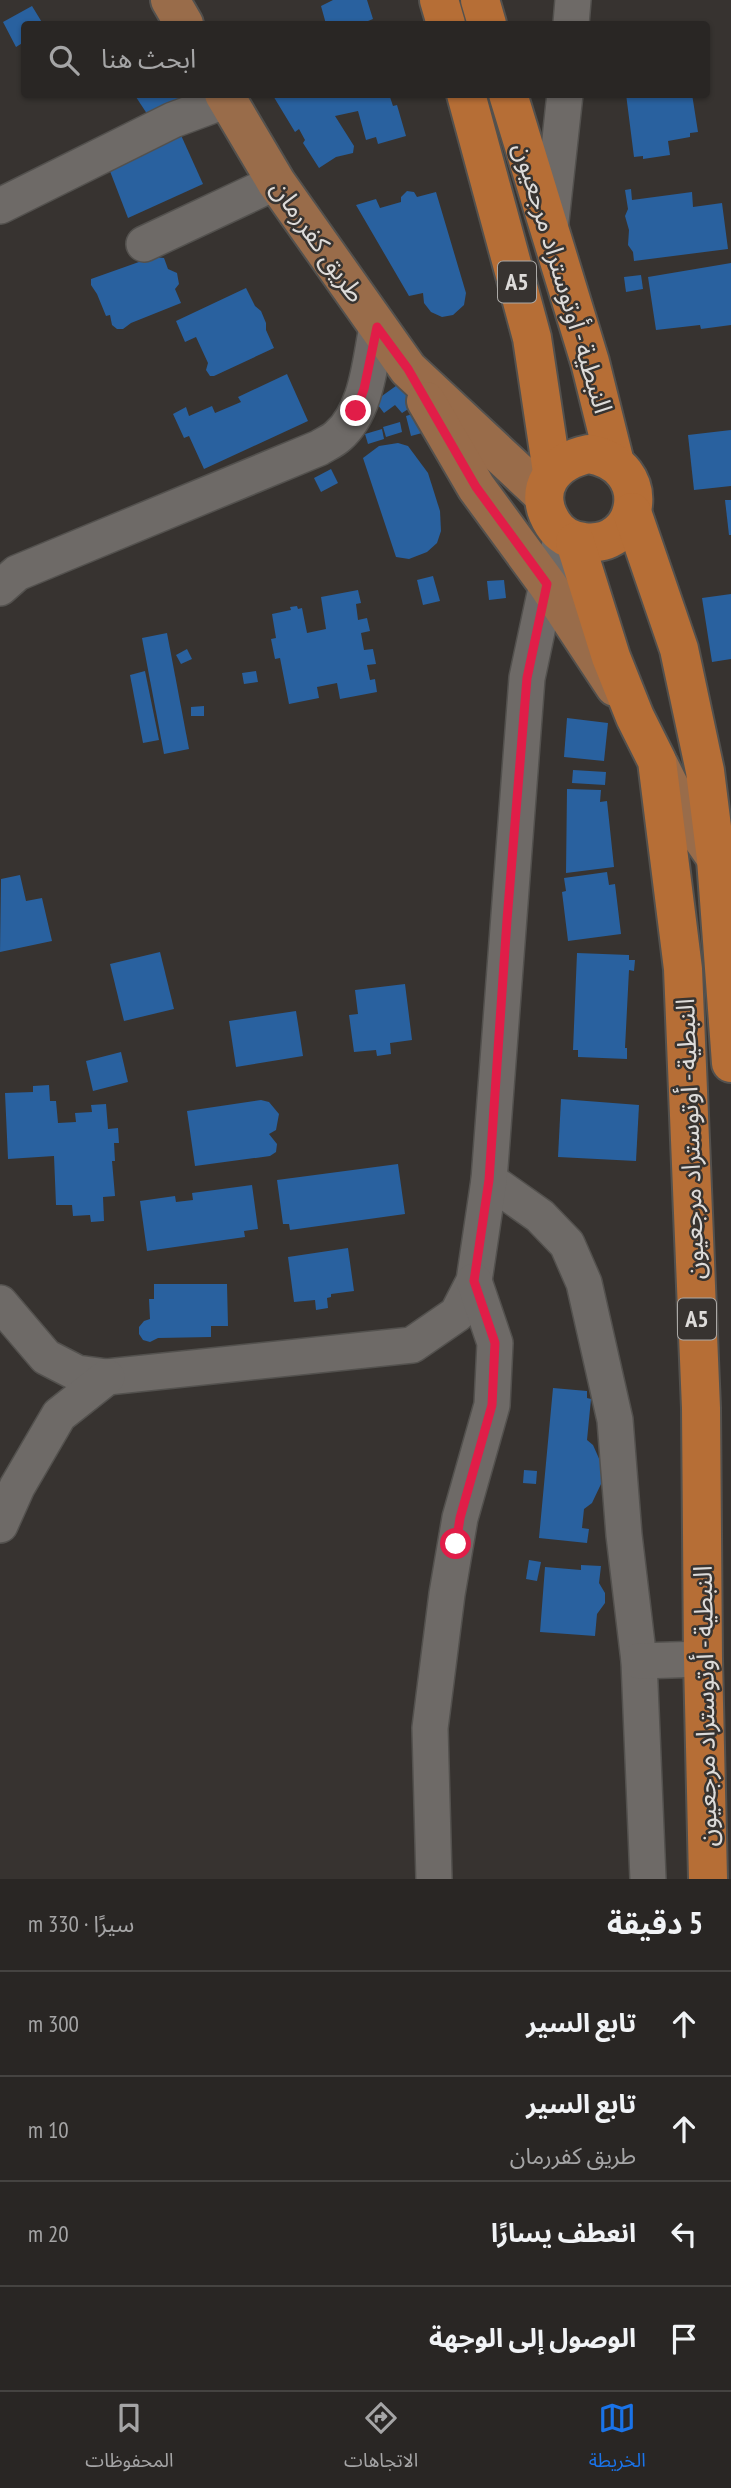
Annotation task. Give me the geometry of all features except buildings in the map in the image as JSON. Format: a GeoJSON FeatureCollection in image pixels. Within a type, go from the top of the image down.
{"type":"FeatureCollection","features":[{"type":"Feature","properties":{"kind":"highway"},"geometry":{"type":"LineString","coordinates":[[439,0],[445,21]]}},
{"type":"Feature","properties":{"kind":"highway"},"geometry":{"type":"LineString","coordinates":[[480,0],[486,21]]}},
{"type":"Feature","properties":{"kind":"highway","name":"النبطية - أوتوستراد مرجعيون"},"geometry":{"type":"LineString","coordinates":[[467,98],[532,338],[548,484]]}},
{"type":"Feature","properties":{"kind":"highway","name":"النبطية - أوتوستراد مرجعيون"},"geometry":{"type":"LineString","coordinates":[[509,98],[590,362],[615,463]]}},
{"type":"Feature","properties":{"kind":"highway"},"geometry":{"type":"LineString","coordinates":[[548,484],[575,457],[589,454],[603,456],[615,463]]}},
{"type":"Feature","properties":{"kind":"highway","name":"A5"},"geometry":{"type":"LineString","coordinates":[[615,463],[625,472],[631,485],[634,498],[632,512]]}},
{"type":"Feature","properties":{"kind":"highway","name":"A5"},"geometry":{"type":"LineString","coordinates":[[548,484],[548,513],[569,538]]}},
{"type":"Feature","properties":{"kind":"highway"},"geometry":{"type":"LineString","coordinates":[[569,538],[590,543],[604,541],[626,524],[632,512]]}},
{"type":"Feature","properties":{"kind":"highway","name":"النبطية - أوتوستراد مرجعيون"},"geometry":{"type":"LineString","coordinates":[[632,512],[679,649],[724,868],[731,1063]]}},
{"type":"Feature","properties":{"kind":"highway","name":"النبطية - أوتوستراد مرجعيون"},"geometry":{"type":"LineString","coordinates":[[569,538],[611,657],[635,717],[657,761],[683,969],[701,1408],[708,1879]]}},
{"type":"Feature","properties":{"kind":"main road"},"geometry":{"type":"LineString","coordinates":[[170,0],[182,21]]}},
{"type":"Feature","properties":{"kind":"main road","name":"طريق كفررمان"},"geometry":{"type":"LineString","coordinates":[[227,98],[276,182],[408,369],[548,484]]}},
{"type":"Feature","properties":{"kind":"main road"},"geometry":{"type":"LineString","coordinates":[[408,369],[476,487],[547,584],[635,717]]}},
{"type":"Feature","properties":{"kind":"main road"},"geometry":{"type":"LineString","coordinates":[[657,761],[680,804],[724,868]]}},
{"type":"Feature","properties":{"kind":"street"},"geometry":{"type":"LineString","coordinates":[[571,21],[573,0]]}},
{"type":"Feature","properties":{"kind":"street"},"geometry":{"type":"LineString","coordinates":[[0,206],[173,120],[224,98]]}},
{"type":"Feature","properties":{"kind":"street"},"geometry":{"type":"LineString","coordinates":[[550,235],[565,98]]}},
{"type":"Feature","properties":{"kind":"street"},"geometry":{"type":"LineString","coordinates":[[144,244],[276,182]]}},
{"type":"Feature","properties":{"kind":"street"},"geometry":{"type":"LineString","coordinates":[[0,588],[18,573],[319,448],[339,435],[356,411],[360,400],[377,327]]}},
{"type":"Feature","properties":{"kind":"street"},"geometry":{"type":"LineString","coordinates":[[0,1303],[46,1357],[77,1373],[107,1377],[412,1345],[457,1314],[474,1281],[489,1180],[527,678],[547,584],[569,538]]}},
{"type":"Feature","properties":{"kind":"street"},"geometry":{"type":"LineString","coordinates":[[489,1180],[540,1216],[567,1244],[584,1283],[615,1419],[624,1535],[639,1661],[648,1879]]}},
{"type":"Feature","properties":{"kind":"street"},"geometry":{"type":"LineString","coordinates":[[434,1879],[430,1728],[447,1594],[460,1518],[492,1405],[495,1343],[474,1281]]}},
{"type":"Feature","properties":{"kind":"street"},"geometry":{"type":"LineString","coordinates":[[0,1525],[17,1487],[59,1415],[107,1377]]}},
{"type":"Feature","properties":{"kind":"street"},"geometry":{"type":"LineString","coordinates":[[639,1661],[703,1659]]}},
{"type":"Feature","properties":{"kind":"route"},"geometry":{"type":"LineString","coordinates":[[356,411],[364,389],[377,327],[408,369],[476,487],[547,584],[527,678],[507,920],[499,1067],[489,1180],[474,1281],[495,1343],[492,1405],[460,1518],[456,1544]]}}]}
